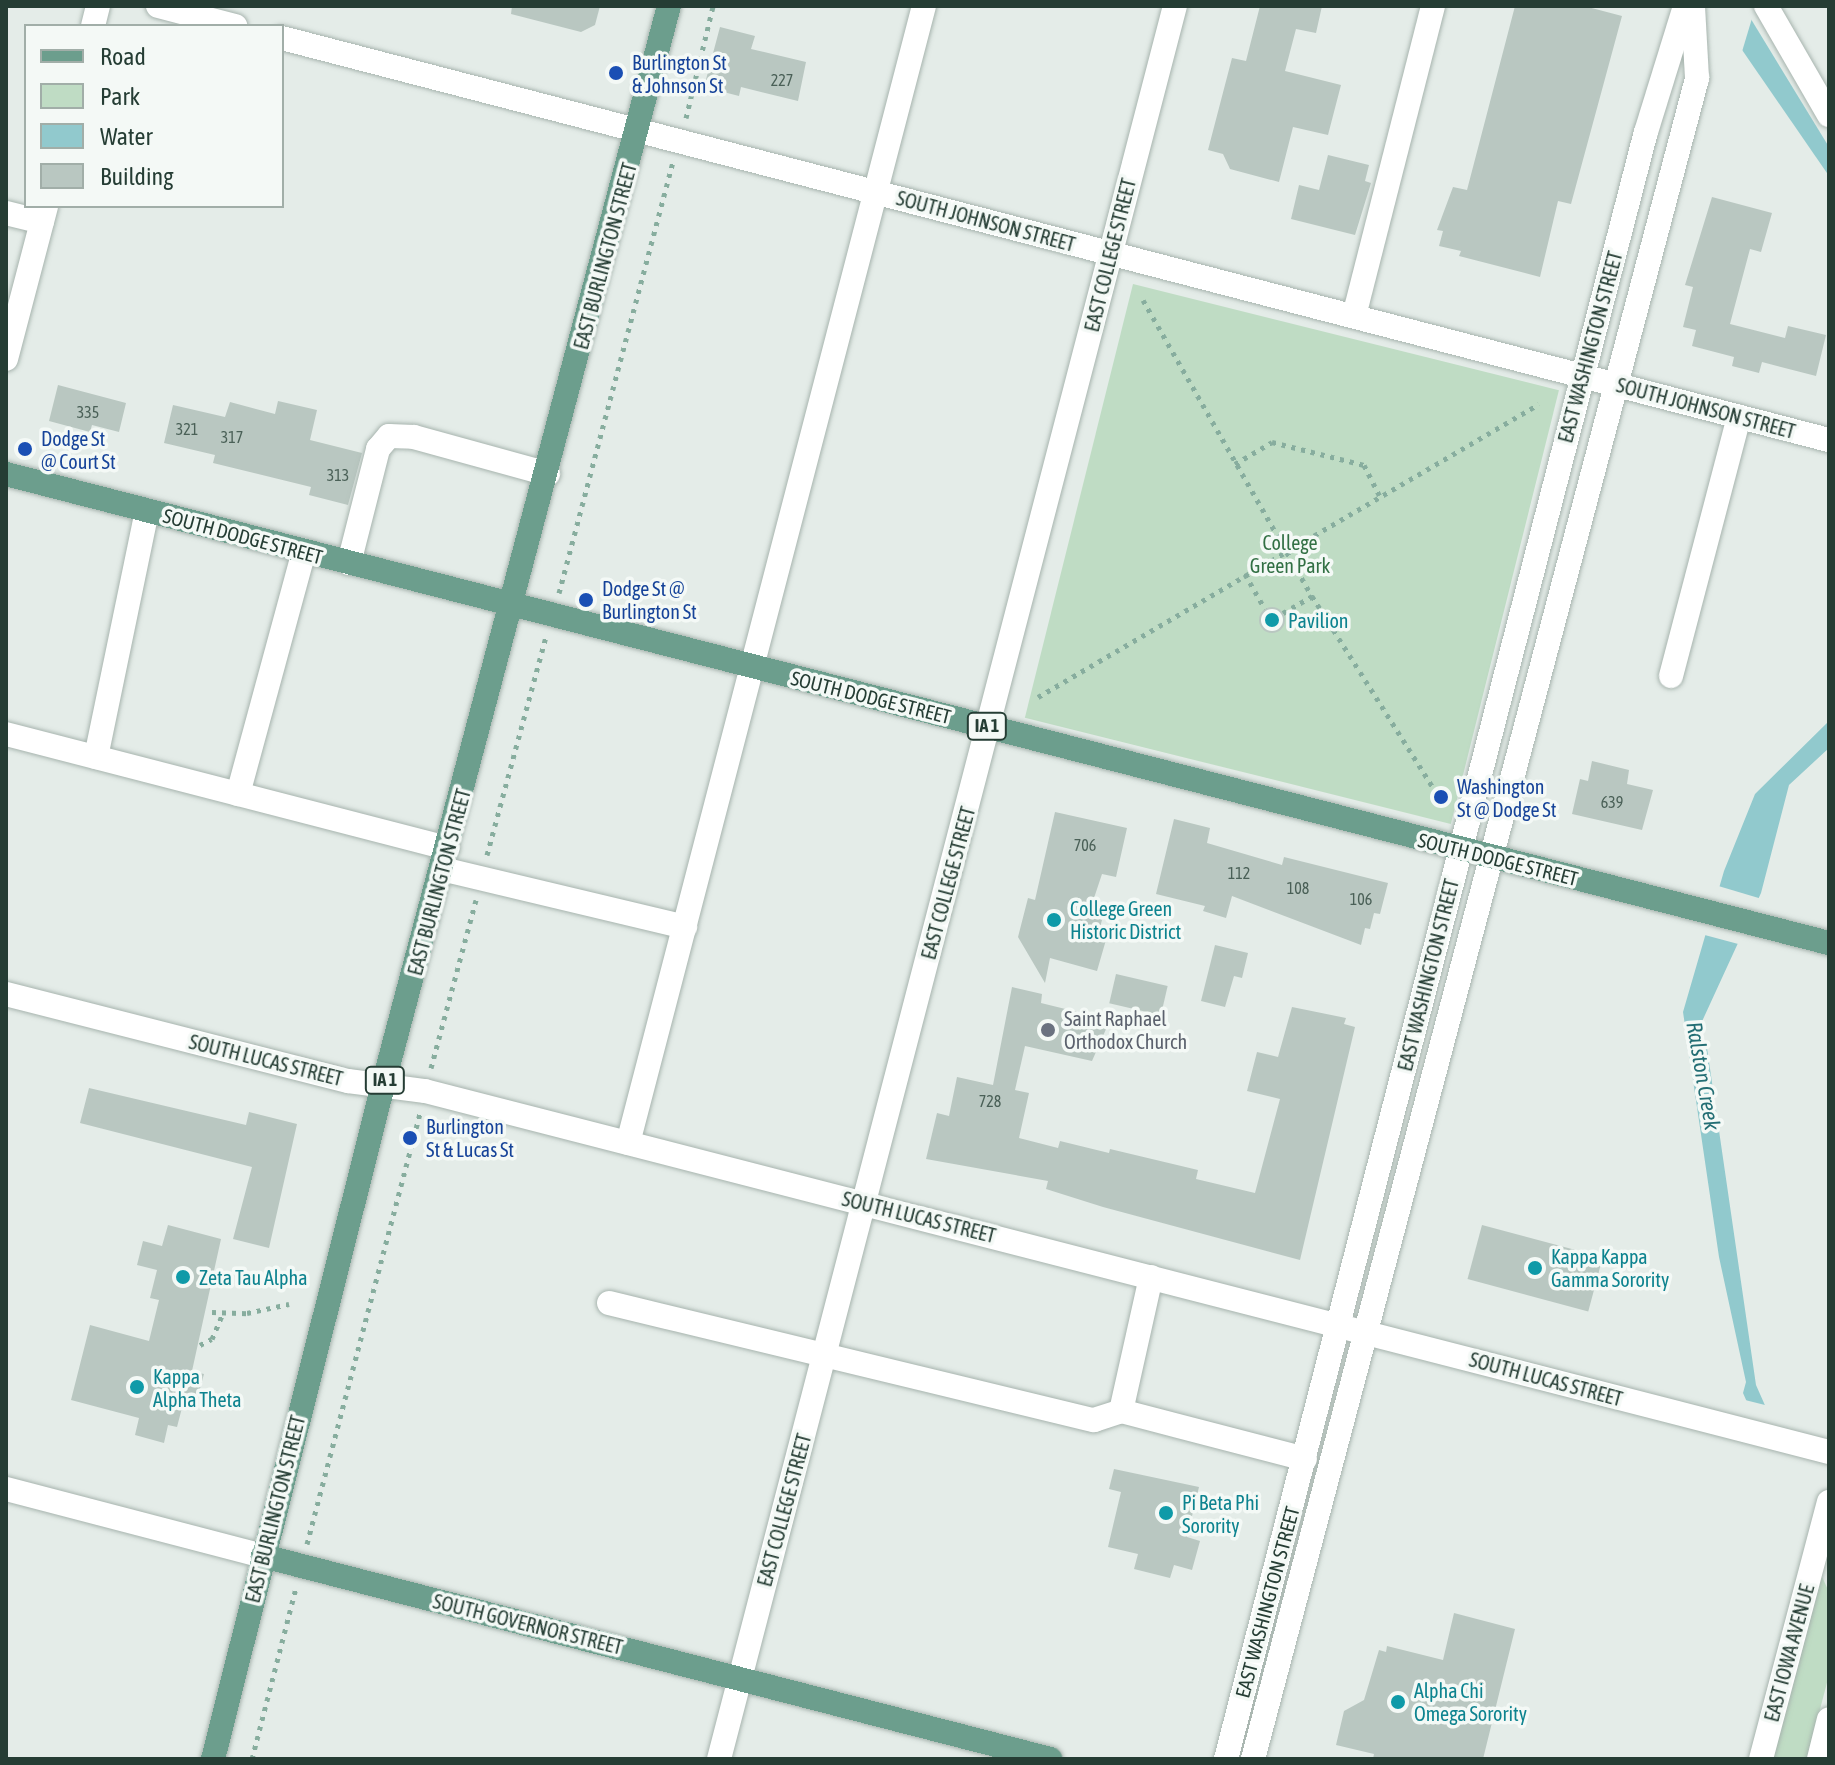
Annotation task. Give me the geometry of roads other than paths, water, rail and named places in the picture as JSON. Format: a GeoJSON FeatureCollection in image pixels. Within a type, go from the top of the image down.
{"type":"FeatureCollection","features":[{"type":"Feature","properties":{"kind":"main road","name":"EAST BURLINGTON STREET"},"geometry":{"type":"LineString","coordinates":[[213,1759],[382,1089],[514,606],[669,6]]}},
{"type":"Feature","properties":{"kind":"main road","name":"SOUTH DODGE STREET"},"geometry":{"type":"LineString","coordinates":[[7,480],[147,511],[1829,943]]}},
{"type":"Feature","properties":{"kind":"main road","name":"SOUTH GOVERNOR STREET"},"geometry":{"type":"LineString","coordinates":[[263,1556],[1050,1759]]}},
{"type":"Feature","properties":{"kind":"street"},"geometry":{"type":"LineString","coordinates":[[158,6],[227,24]]}},
{"type":"Feature","properties":{"kind":"street"},"geometry":{"type":"LineString","coordinates":[[628,1143],[924,6]]}},
{"type":"Feature","properties":{"kind":"street","name":"EAST COLLEGE STREET"},"geometry":{"type":"LineString","coordinates":[[719,1759],[1175,6]]}},
{"type":"Feature","properties":{"kind":"street"},"geometry":{"type":"LineString","coordinates":[[1354,316],[1433,6]]}},
{"type":"Feature","properties":{"kind":"street","name":"EAST WASHINGTON STREET"},"geometry":{"type":"LineString","coordinates":[[1226,1759],[1582,376],[1663,68],[1685,6]]}},
{"type":"Feature","properties":{"kind":"street","name":"EAST WASHINGTON STREET"},"geometry":{"type":"LineString","coordinates":[[1253,1759],[1697,78],[1693,6]]}},
{"type":"Feature","properties":{"kind":"street"},"geometry":{"type":"LineString","coordinates":[[1766,6],[1829,115]]}},
{"type":"Feature","properties":{"kind":"street","name":"SOUTH JOHNSON STREET"},"geometry":{"type":"LineString","coordinates":[[284,39],[1829,440]]}},
{"type":"Feature","properties":{"kind":"street"},"geometry":{"type":"LineString","coordinates":[[6,213],[44,214],[6,359]]}},
{"type":"Feature","properties":{"kind":"street"},"geometry":{"type":"LineString","coordinates":[[1671,676],[1739,417]]}},
{"type":"Feature","properties":{"kind":"street"},"geometry":{"type":"LineString","coordinates":[[349,563],[378,449],[389,436],[414,437],[548,474]]}},
{"type":"Feature","properties":{"kind":"street"},"geometry":{"type":"LineString","coordinates":[[96,757],[147,511]]}},
{"type":"Feature","properties":{"kind":"street"},"geometry":{"type":"LineString","coordinates":[[238,794],[304,551]]}},
{"type":"Feature","properties":{"kind":"street"},"geometry":{"type":"LineString","coordinates":[[6,734],[238,794],[685,927]]}},
{"type":"Feature","properties":{"kind":"street","name":"SOUTH LUCAS STREET"},"geometry":{"type":"LineString","coordinates":[[6,994],[382,1089],[425,1091],[1829,1452]]}},
{"type":"Feature","properties":{"kind":"street"},"geometry":{"type":"LineString","coordinates":[[1121,1411],[1151,1277]]}},
{"type":"Feature","properties":{"kind":"street"},"geometry":{"type":"LineString","coordinates":[[609,1303],[825,1352],[1094,1420],[1121,1411],[1305,1459]]}},
{"type":"Feature","properties":{"kind":"street","name":"SOUTH GOVERNOR STREET"},"geometry":{"type":"LineString","coordinates":[[6,1489],[263,1556]]}},
{"type":"Feature","properties":{"kind":"street","name":"EAST IOWA AVENUE"},"geometry":{"type":"LineString","coordinates":[[1761,1759],[1829,1502]]}},
{"type":"Feature","properties":{"kind":"street"},"geometry":{"type":"LineString","coordinates":[[1819,1759],[1829,1719]]}},
{"type":"Feature","properties":{"kind":"water"},"geometry":{"type":"Polygon","coordinates":[[[1743,6],[1829,147],[1829,176],[1738,44],[1743,6]]]}},
{"type":"Feature","properties":{"kind":"water","name":"Ralston Creek"},"geometry":{"type":"Polygon","coordinates":[[[1829,721],[1829,748],[1789,785],[1761,893],[1699,1028],[1707,1048],[1756,1385],[1829,1550],[1829,1588],[1743,1393],[1746,1382],[1719,1257],[1683,1012],[1724,871],[1755,794],[1829,721]]]}},
{"type":"Feature","properties":{"kind":"place","name":"Burlington St & Johnson St"},"geometry":{"type":"Point","coordinates":[616,73]}},
{"type":"Feature","properties":{"kind":"place","name":"Dodge St @ Court St"},"geometry":{"type":"Point","coordinates":[25,449]}},
{"type":"Feature","properties":{"kind":"place","name":"Dodge St @ Burlington St"},"geometry":{"type":"Point","coordinates":[586,600]}},
{"type":"Feature","properties":{"kind":"place","name":"Pavilion"},"geometry":{"type":"Point","coordinates":[1272,620]}},
{"type":"Feature","properties":{"kind":"place","name":"Washington St @ Dodge St"},"geometry":{"type":"Point","coordinates":[1441,797]}},
{"type":"Feature","properties":{"kind":"place","name":"College Green Historic District"},"geometry":{"type":"Point","coordinates":[1054,920]}},
{"type":"Feature","properties":{"kind":"place","name":"Saint Raphael Orthodox Church"},"geometry":{"type":"Point","coordinates":[1048,1030]}},
{"type":"Feature","properties":{"kind":"place","name":"Burlington St & Lucas St"},"geometry":{"type":"Point","coordinates":[410,1138]}},
{"type":"Feature","properties":{"kind":"place","name":"Kappa Kappa Gamma Sorority"},"geometry":{"type":"Point","coordinates":[1535,1268]}},
{"type":"Feature","properties":{"kind":"place","name":"Zeta Tau Alpha"},"geometry":{"type":"Point","coordinates":[183,1277]}},
{"type":"Feature","properties":{"kind":"place","name":"Kappa Alpha Theta"},"geometry":{"type":"Point","coordinates":[137,1387]}},
{"type":"Feature","properties":{"kind":"place","name":"Pi Beta Phi Sorority"},"geometry":{"type":"Point","coordinates":[1166,1513]}},
{"type":"Feature","properties":{"kind":"place","name":"Alpha Chi Omega Sorority"},"geometry":{"type":"Point","coordinates":[1398,1702]}},
{"type":"Feature","properties":{"kind":"park label","name":"College Green Park"},"geometry":{"type":"Point","coordinates":[1290,554]}}]}
